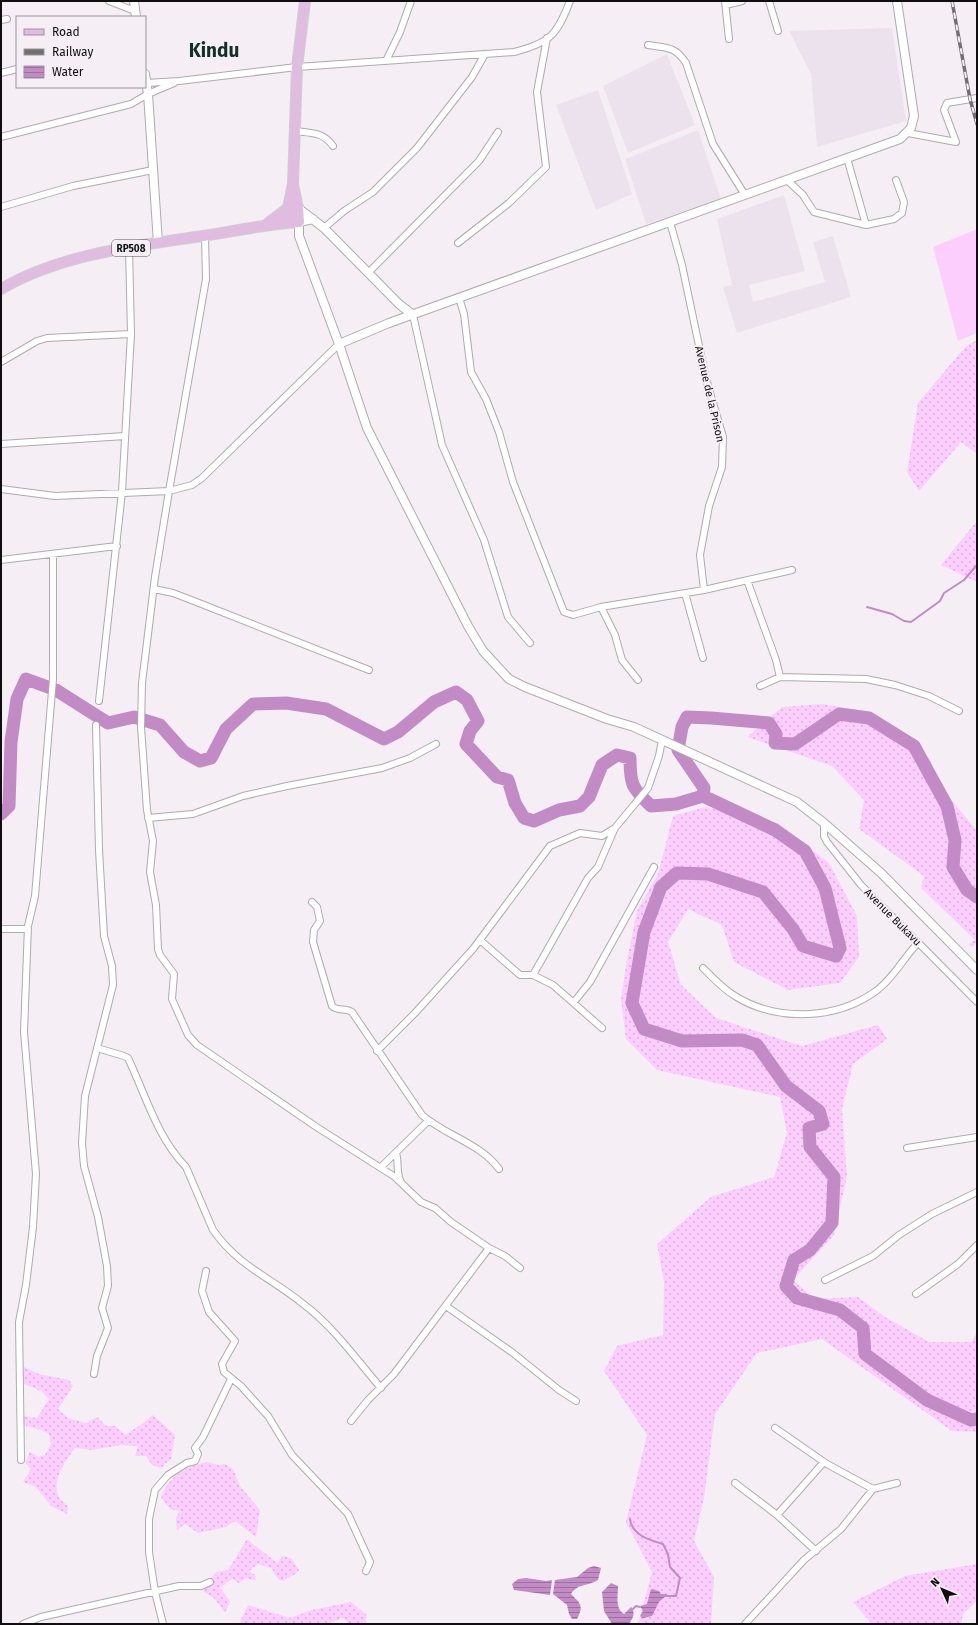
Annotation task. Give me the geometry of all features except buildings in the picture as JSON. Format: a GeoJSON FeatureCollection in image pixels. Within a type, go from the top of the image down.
{"type":"FeatureCollection","features":[{"type":"Feature","properties":{"kind":"main road"},"geometry":{"type":"LineString","coordinates":[[294,222],[293,184],[297,68],[305,1]]}},
{"type":"Feature","properties":{"kind":"main road","name":"RP508"},"geometry":{"type":"LineString","coordinates":[[267,224],[293,208]]}},
{"type":"Feature","properties":{"kind":"main road","name":"RP508"},"geometry":{"type":"LineString","coordinates":[[1,289],[41,268],[158,242],[204,236],[267,224],[294,222]]}},
{"type":"Feature","properties":{"kind":"street"},"geometry":{"type":"LineString","coordinates":[[109,1],[136,14]]}},
{"type":"Feature","properties":{"kind":"street"},"geometry":{"type":"LineString","coordinates":[[134,1],[136,14]]}},
{"type":"Feature","properties":{"kind":"street"},"geometry":{"type":"LineString","coordinates":[[386,61],[400,32],[411,1]]}},
{"type":"Feature","properties":{"kind":"street"},"geometry":{"type":"LineString","coordinates":[[158,242],[146,83],[179,81],[297,68],[514,52],[537,46],[558,29],[570,1]]}},
{"type":"Feature","properties":{"kind":"street"},"geometry":{"type":"LineString","coordinates":[[729,38],[726,3],[742,1]]}},
{"type":"Feature","properties":{"kind":"street"},"geometry":{"type":"LineString","coordinates":[[769,1],[778,31]]}},
{"type":"Feature","properties":{"kind":"street"},"geometry":{"type":"LineString","coordinates":[[1,489],[54,496],[169,491],[192,485],[202,478],[339,344],[459,298],[900,139],[911,128],[914,116],[897,1]]}},
{"type":"Feature","properties":{"kind":"street"},"geometry":{"type":"LineString","coordinates":[[458,243],[509,203],[546,167],[536,92],[547,38]]}},
{"type":"Feature","properties":{"kind":"street"},"geometry":{"type":"LineString","coordinates":[[648,44],[672,48],[679,53],[686,63],[713,144],[745,194]]}},
{"type":"Feature","properties":{"kind":"street"},"geometry":{"type":"LineString","coordinates":[[324,228],[344,211],[373,192],[417,148],[472,77],[484,54]]}},
{"type":"Feature","properties":{"kind":"street"},"geometry":{"type":"LineString","coordinates":[[1,73],[16,69]]}},
{"type":"Feature","properties":{"kind":"street"},"geometry":{"type":"LineString","coordinates":[[1,137],[131,104],[148,94],[179,81]]}},
{"type":"Feature","properties":{"kind":"street"},"geometry":{"type":"LineString","coordinates":[[908,132],[956,142],[944,110],[945,106],[947,103],[977,98]]}},
{"type":"Feature","properties":{"kind":"street"},"geometry":{"type":"LineString","coordinates":[[295,131],[318,134],[328,138],[333,146]]}},
{"type":"Feature","properties":{"kind":"street"},"geometry":{"type":"LineString","coordinates":[[368,273],[479,161],[498,132]]}},
{"type":"Feature","properties":{"kind":"street"},"geometry":{"type":"LineString","coordinates":[[847,158],[866,225]]}},
{"type":"Feature","properties":{"kind":"street"},"geometry":{"type":"LineString","coordinates":[[1,207],[73,186],[153,170]]}},
{"type":"Feature","properties":{"kind":"street"},"geometry":{"type":"LineString","coordinates":[[787,180],[803,195],[814,212],[866,225],[894,219],[902,213],[904,202],[896,180]]}},
{"type":"Feature","properties":{"kind":"street"},"geometry":{"type":"LineString","coordinates":[[293,208],[313,219],[324,228],[399,304],[413,315],[424,374],[442,445],[484,540],[508,617],[530,643]]}},
{"type":"Feature","properties":{"kind":"street"},"geometry":{"type":"LineString","coordinates":[[313,219],[294,222],[339,344],[367,428],[468,626],[484,652],[509,679],[525,687],[607,719],[634,727],[797,802],[824,823],[880,872],[977,970]]}},
{"type":"Feature","properties":{"kind":"street","name":"Avenue de la Prison"},"geometry":{"type":"LineString","coordinates":[[670,222],[682,265],[706,380],[722,438],[722,467],[709,506],[700,555],[704,590]]}},
{"type":"Feature","properties":{"kind":"street"},"geometry":{"type":"LineString","coordinates":[[204,236],[206,280],[169,491],[154,589],[142,683],[141,727],[148,818],[153,841],[150,872],[156,905],[158,949],[160,955],[174,974],[172,999],[188,1035],[197,1045],[315,1126],[381,1168],[401,1182],[421,1202],[435,1208],[451,1222],[489,1248],[505,1256],[520,1268]]}},
{"type":"Feature","properties":{"kind":"street"},"geometry":{"type":"LineString","coordinates":[[99,701],[122,492],[131,334],[129,248]]}},
{"type":"Feature","properties":{"kind":"street"},"geometry":{"type":"LineString","coordinates":[[459,298],[464,314],[471,372],[486,399],[499,432],[513,482],[562,608],[568,614],[572,615],[601,606],[704,590],[792,570]]}},
{"type":"Feature","properties":{"kind":"street"},"geometry":{"type":"LineString","coordinates":[[1,362],[37,341],[47,338],[131,334]]}},
{"type":"Feature","properties":{"kind":"street"},"geometry":{"type":"LineString","coordinates":[[1,444],[125,436]]}},
{"type":"Feature","properties":{"kind":"street"},"geometry":{"type":"LineString","coordinates":[[1,560],[117,546]]}},
{"type":"Feature","properties":{"kind":"street"},"geometry":{"type":"LineString","coordinates":[[21,1460],[19,1322],[31,1242],[36,1174],[32,1111],[24,1032],[28,929],[35,896],[53,679],[53,554]]}},
{"type":"Feature","properties":{"kind":"street"},"geometry":{"type":"LineString","coordinates":[[747,580],[776,660],[780,677]]}},
{"type":"Feature","properties":{"kind":"street"},"geometry":{"type":"LineString","coordinates":[[154,589],[173,593],[369,670]]}},
{"type":"Feature","properties":{"kind":"street"},"geometry":{"type":"LineString","coordinates":[[685,593],[703,658]]}},
{"type":"Feature","properties":{"kind":"street"},"geometry":{"type":"LineString","coordinates":[[601,606],[615,635],[622,660],[638,680]]}},
{"type":"Feature","properties":{"kind":"street"},"geometry":{"type":"LineString","coordinates":[[760,686],[780,677],[866,679],[909,689],[929,696],[959,710]]}},
{"type":"Feature","properties":{"kind":"street"},"geometry":{"type":"LineString","coordinates":[[94,1374],[97,1356],[108,1328],[102,1310],[104,1296],[108,1286],[107,1266],[98,1217],[84,1166],[82,1142],[85,1096],[113,985],[112,966],[104,936],[99,850],[96,725]]}},
{"type":"Feature","properties":{"kind":"street"},"geometry":{"type":"LineString","coordinates":[[533,975],[590,876],[598,867],[615,828],[648,788],[664,741]]}},
{"type":"Feature","properties":{"kind":"street"},"geometry":{"type":"LineString","coordinates":[[148,818],[193,814],[243,796],[382,768],[410,758],[436,744]]}},
{"type":"Feature","properties":{"kind":"street","name":"Avenue Bukavu"},"geometry":{"type":"LineString","coordinates":[[824,823],[824,836],[827,842],[861,885],[977,1002]]}},
{"type":"Feature","properties":{"kind":"street"},"geometry":{"type":"LineString","coordinates":[[377,1051],[416,1012],[480,940],[552,845],[580,833],[602,836],[615,828]]}},
{"type":"Feature","properties":{"kind":"street"},"geometry":{"type":"LineString","coordinates":[[574,1002],[590,982],[654,867]]}},
{"type":"Feature","properties":{"kind":"street"},"geometry":{"type":"LineString","coordinates":[[312,902],[317,907],[320,921],[314,930],[313,942],[332,1006],[338,1010],[349,1010],[352,1012],[377,1051],[422,1115],[428,1121],[490,1157],[499,1169]]}},
{"type":"Feature","properties":{"kind":"street"},"geometry":{"type":"LineString","coordinates":[[1,929],[28,929]]}},
{"type":"Feature","properties":{"kind":"street"},"geometry":{"type":"LineString","coordinates":[[480,940],[520,975],[533,975],[553,985],[602,1028]]}},
{"type":"Feature","properties":{"kind":"street"},"geometry":{"type":"LineString","coordinates":[[703,968],[735,996],[754,1005],[792,1015],[826,1012],[847,1006],[877,991],[918,943]]}},
{"type":"Feature","properties":{"kind":"street"},"geometry":{"type":"LineString","coordinates":[[97,1048],[128,1058],[167,1144],[180,1162],[186,1167],[213,1230],[219,1238],[237,1258],[302,1302],[325,1323],[381,1388]]}},
{"type":"Feature","properties":{"kind":"street"},"geometry":{"type":"LineString","coordinates":[[381,1168],[428,1121]]}},
{"type":"Feature","properties":{"kind":"street"},"geometry":{"type":"LineString","coordinates":[[907,1148],[977,1137]]}},
{"type":"Feature","properties":{"kind":"street"},"geometry":{"type":"LineString","coordinates":[[396,1153],[399,1162],[398,1174],[401,1182]]}},
{"type":"Feature","properties":{"kind":"street"},"geometry":{"type":"LineString","coordinates":[[825,1280],[873,1256],[899,1235],[932,1214],[977,1192]]}},
{"type":"Feature","properties":{"kind":"street"},"geometry":{"type":"LineString","coordinates":[[916,1294],[958,1264],[977,1245]]}},
{"type":"Feature","properties":{"kind":"street"},"geometry":{"type":"LineString","coordinates":[[351,1421],[394,1374],[489,1248]]}},
{"type":"Feature","properties":{"kind":"street"},"geometry":{"type":"LineString","coordinates":[[206,1271],[202,1291],[209,1312],[235,1341],[222,1364],[224,1372],[241,1386],[257,1403],[268,1416],[292,1456],[350,1517],[370,1562],[366,1571]]}},
{"type":"Feature","properties":{"kind":"street"},"geometry":{"type":"LineString","coordinates":[[446,1306],[513,1353],[559,1390],[576,1401]]}},
{"type":"Feature","properties":{"kind":"street"},"geometry":{"type":"LineString","coordinates":[[163,1624],[155,1592],[150,1555],[149,1519],[155,1489],[168,1475],[187,1463],[195,1461],[198,1454],[195,1448],[203,1437],[231,1379]]}},
{"type":"Feature","properties":{"kind":"street"},"geometry":{"type":"LineString","coordinates":[[775,1428],[824,1462],[874,1489]]}},
{"type":"Feature","properties":{"kind":"street"},"geometry":{"type":"LineString","coordinates":[[777,1515],[824,1462]]}},
{"type":"Feature","properties":{"kind":"street"},"geometry":{"type":"LineString","coordinates":[[735,1483],[777,1515],[816,1551]]}},
{"type":"Feature","properties":{"kind":"street"},"geometry":{"type":"LineString","coordinates":[[745,1624],[804,1560],[841,1529],[874,1489],[897,1483]]}},
{"type":"Feature","properties":{"kind":"street"},"geometry":{"type":"LineString","coordinates":[[23,1624],[41,1617],[178,1586],[202,1586],[210,1582]]}},
{"type":"Feature","properties":{"kind":"shaded area"},"geometry":{"type":"Polygon","coordinates":[[[892,28],[906,121],[817,147],[811,74],[789,31],[892,28]]]}},
{"type":"Feature","properties":{"kind":"shaded area"},"geometry":{"type":"Polygon","coordinates":[[[667,54],[695,125],[628,153],[603,86],[667,54]]]}},
{"type":"Feature","properties":{"kind":"shaded area"},"geometry":{"type":"Polygon","coordinates":[[[598,90],[632,194],[596,210],[556,105],[598,90]]]}},
{"type":"Feature","properties":{"kind":"shaded area"},"geometry":{"type":"Polygon","coordinates":[[[698,130],[721,199],[646,224],[625,159],[698,130]]]}},
{"type":"Feature","properties":{"kind":"shaded area"},"geometry":{"type":"Polygon","coordinates":[[[784,195],[805,271],[749,285],[753,302],[825,282],[813,242],[833,236],[851,297],[737,333],[723,287],[732,285],[717,219],[784,195]]]}},
{"type":"Feature","properties":{"kind":"shaded area"},"geometry":{"type":"Polygon","coordinates":[[[977,229],[977,333],[958,341],[933,247],[977,229]]]}},
{"type":"Feature","properties":{"kind":"shaded area"},"geometry":{"type":"Polygon","coordinates":[[[977,340],[977,454],[961,442],[919,491],[907,472],[918,403],[966,346],[977,340]]]}},
{"type":"Feature","properties":{"kind":"shaded area"},"geometry":{"type":"Polygon","coordinates":[[[977,521],[977,582],[941,565],[977,521]]]}},
{"type":"Feature","properties":{"kind":"shaded area"},"geometry":{"type":"Polygon","coordinates":[[[822,704],[864,711],[928,756],[944,791],[977,831],[977,943],[972,947],[969,944],[975,940],[921,888],[924,876],[859,829],[864,800],[832,766],[747,737],[782,707],[822,704]]]}},
{"type":"Feature","properties":{"kind":"shaded area"},"geometry":{"type":"Polygon","coordinates":[[[705,807],[778,823],[829,863],[857,916],[859,957],[840,983],[788,990],[734,962],[722,925],[688,909],[668,942],[681,985],[716,1018],[802,1046],[878,1025],[887,1039],[853,1064],[842,1109],[847,1176],[834,1235],[793,1280],[814,1299],[858,1297],[885,1317],[929,1342],[972,1342],[977,1331],[977,1432],[952,1431],[822,1339],[757,1353],[715,1414],[704,1498],[694,1541],[714,1577],[711,1624],[638,1624],[652,1572],[626,1522],[647,1435],[604,1371],[617,1346],[663,1335],[664,1282],[657,1244],[711,1197],[774,1177],[787,1133],[780,1097],[657,1070],[626,1039],[621,1000],[626,965],[637,911],[658,874],[673,816],[705,807]]]}},
{"type":"Feature","properties":{"kind":"shaded area"},"geometry":{"type":"Polygon","coordinates":[[[24,1367],[39,1374],[69,1380],[73,1386],[58,1409],[68,1418],[86,1423],[97,1417],[106,1426],[115,1426],[125,1435],[153,1415],[175,1435],[171,1459],[161,1468],[152,1465],[146,1456],[135,1456],[138,1446],[121,1445],[92,1450],[75,1448],[61,1471],[57,1484],[57,1491],[61,1500],[68,1506],[67,1514],[51,1506],[36,1487],[23,1482],[31,1469],[25,1463],[30,1452],[38,1457],[45,1455],[51,1444],[49,1434],[21,1424],[22,1416],[37,1418],[49,1399],[41,1391],[22,1383],[24,1367]]]}},
{"type":"Feature","properties":{"kind":"shaded area"},"geometry":{"type":"Polygon","coordinates":[[[208,1462],[218,1465],[225,1464],[233,1469],[240,1486],[260,1510],[256,1537],[235,1521],[226,1527],[198,1533],[185,1524],[177,1530],[176,1518],[180,1511],[170,1509],[161,1497],[164,1490],[179,1473],[193,1466],[208,1462]]]}},
{"type":"Feature","properties":{"kind":"shaded area"},"geometry":{"type":"Polygon","coordinates":[[[247,1539],[277,1563],[282,1556],[291,1558],[299,1570],[283,1581],[279,1580],[271,1568],[258,1564],[249,1571],[255,1575],[256,1581],[246,1578],[239,1583],[232,1579],[220,1588],[230,1601],[225,1613],[214,1598],[203,1591],[216,1572],[228,1570],[247,1539]]]}},
{"type":"Feature","properties":{"kind":"shaded area"},"geometry":{"type":"Polygon","coordinates":[[[977,1564],[977,1601],[963,1614],[961,1624],[872,1624],[853,1602],[905,1576],[977,1564]]]}},
{"type":"Feature","properties":{"kind":"shaded area"},"geometry":{"type":"Polygon","coordinates":[[[351,1602],[367,1615],[365,1624],[349,1624],[343,1618],[327,1624],[239,1624],[248,1605],[290,1618],[312,1610],[351,1602]]]}},
{"type":"Feature","properties":{"kind":"water"},"geometry":{"type":"Polygon","coordinates":[[[594,1566],[601,1568],[598,1580],[580,1586],[571,1594],[579,1603],[581,1608],[577,1619],[572,1619],[567,1605],[553,1594],[555,1580],[577,1577],[588,1568],[594,1566]]]}},
{"type":"Feature","properties":{"kind":"water"},"geometry":{"type":"Polygon","coordinates":[[[526,1578],[546,1581],[552,1580],[550,1595],[514,1590],[512,1584],[518,1579],[526,1578]]]}},
{"type":"Feature","properties":{"kind":"water"},"geometry":{"type":"Polygon","coordinates":[[[611,1583],[618,1586],[618,1605],[621,1611],[624,1614],[631,1607],[633,1609],[632,1620],[629,1624],[612,1624],[604,1611],[602,1592],[611,1583]]]}},
{"type":"Feature","properties":{"kind":"water"},"geometry":{"type":"Polygon","coordinates":[[[651,1589],[659,1591],[661,1594],[667,1594],[659,1602],[652,1616],[643,1618],[640,1616],[643,1611],[640,1606],[647,1604],[651,1589]]]}},
{"type":"Feature","properties":{"kind":"waterway"},"geometry":{"type":"LineString","coordinates":[[867,607],[892,614],[904,621],[911,622],[940,601],[944,593],[964,580],[977,565]]}},
{"type":"Feature","properties":{"kind":"waterway"},"geometry":{"type":"LineString","coordinates":[[1,814],[9,806],[11,742],[17,699],[26,679],[56,690],[108,723],[134,717],[160,725],[184,752],[200,761],[211,758],[226,729],[253,704],[286,703],[326,709],[384,739],[398,732],[434,702],[456,692],[467,700],[478,721],[470,731],[466,744],[497,777],[508,780],[515,803],[524,818],[534,821],[559,810],[580,806],[589,797],[602,765],[617,755],[630,758],[633,785],[651,806],[676,804],[703,796],[704,788],[678,750],[682,727],[687,717],[769,723],[776,734],[775,743],[795,744],[839,714],[869,718],[914,746],[947,806],[955,840],[953,867],[967,890],[977,897]]}},
{"type":"Feature","properties":{"kind":"waterway"},"geometry":{"type":"LineString","coordinates":[[703,796],[775,830],[805,851],[825,888],[840,948],[836,956],[803,946],[793,929],[763,892],[708,874],[677,873],[661,887],[644,932],[632,1003],[644,1029],[682,1041],[742,1040],[757,1045],[786,1086],[819,1111],[823,1124],[809,1128],[810,1147],[834,1177],[832,1223],[810,1250],[794,1260],[786,1286],[797,1298],[840,1310],[863,1328],[865,1354],[927,1400],[971,1420],[977,1419]]}},
{"type":"Feature","properties":{"kind":"waterway"},"geometry":{"type":"LineString","coordinates":[[630,1519],[631,1525],[638,1533],[647,1539],[663,1544],[668,1554],[670,1567],[680,1578],[676,1596],[666,1596]]}},
{"type":"Feature","properties":{"kind":"waterway"},"geometry":{"type":"LineString","coordinates":[[633,1609],[636,1606],[640,1607]]}},
{"type":"Feature","properties":{"kind":"railway"},"geometry":{"type":"LineString","coordinates":[[952,1],[970,99],[977,124]]}},
{"type":"Feature","properties":{"kind":"district","name":"Kindu"},"geometry":{"type":"Point","coordinates":[214,50]}}]}
